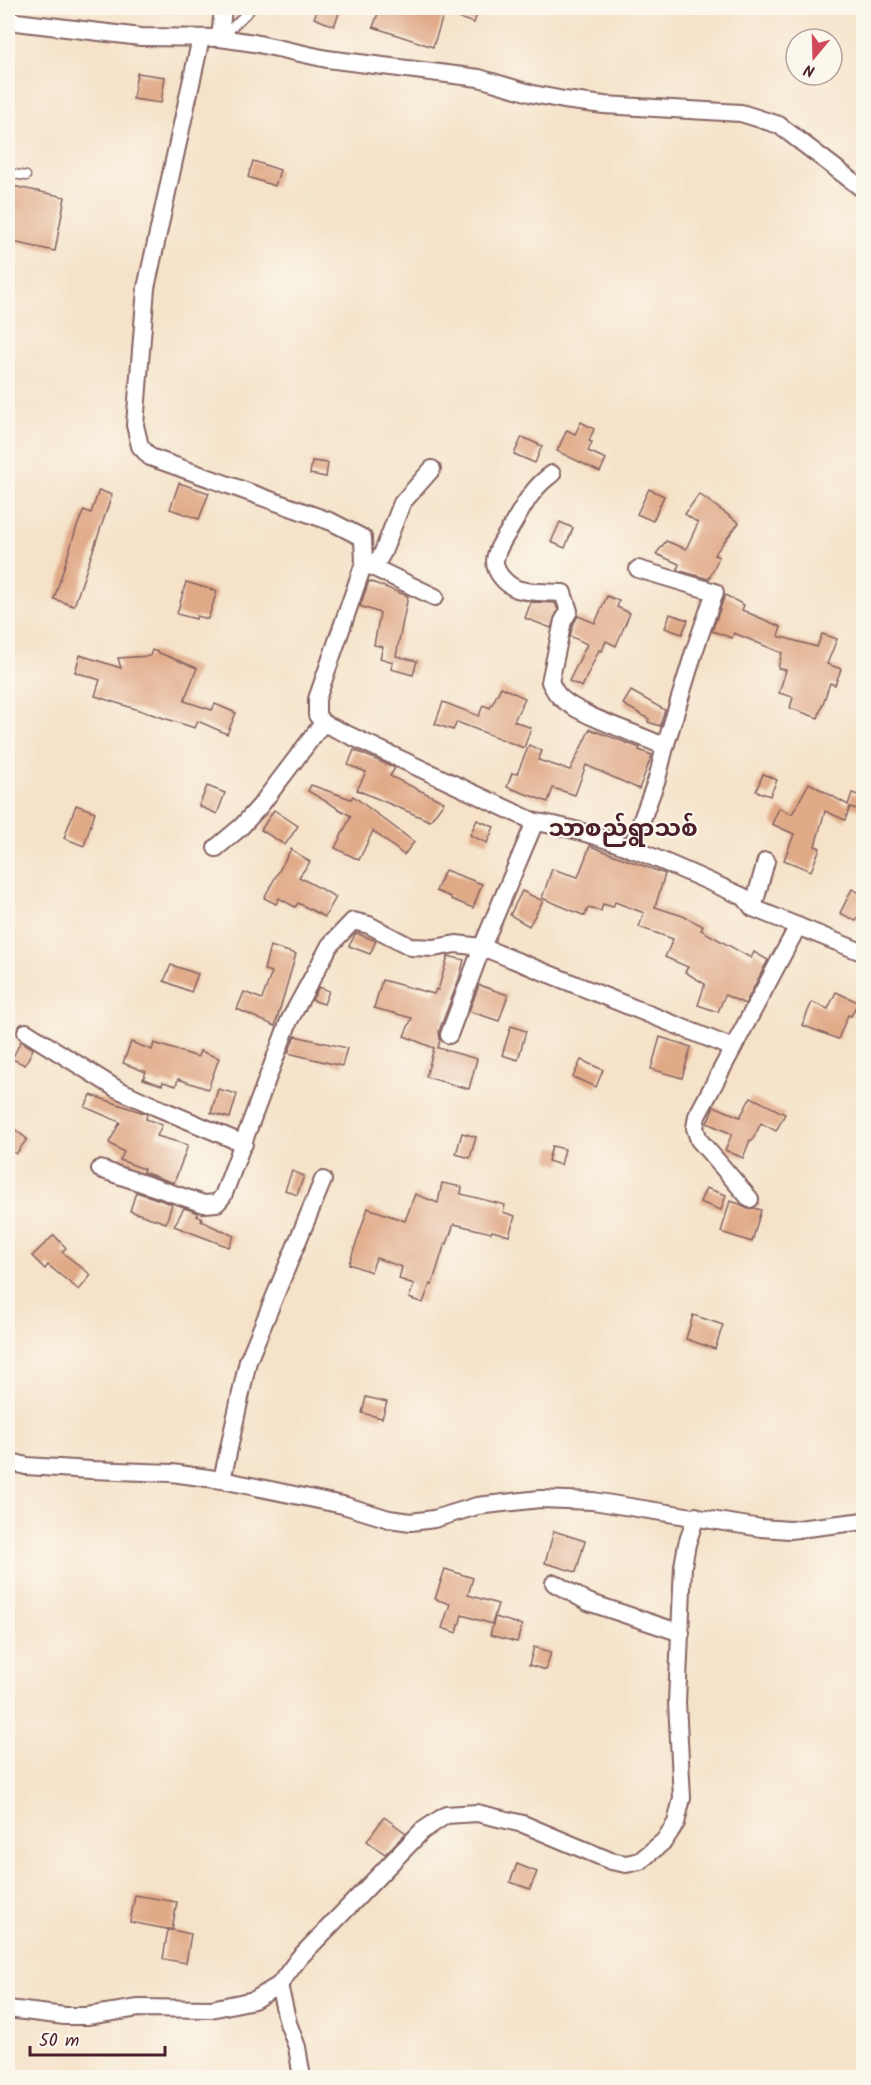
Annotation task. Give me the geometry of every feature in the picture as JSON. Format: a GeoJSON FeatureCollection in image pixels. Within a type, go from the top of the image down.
{"type":"FeatureCollection","features":[{"type":"Feature","properties":{"kind":"street"},"geometry":{"type":"LineString","coordinates":[[220,38],[223,8]]}},
{"type":"Feature","properties":{"kind":"street"},"geometry":{"type":"LineString","coordinates":[[8,21],[141,37],[220,38],[327,59],[479,78],[533,94],[564,100],[604,105],[741,113],[778,125],[864,190]]}},
{"type":"Feature","properties":{"kind":"street"},"geometry":{"type":"LineString","coordinates":[[201,38],[146,288],[135,425],[140,446],[150,457],[332,522],[363,538],[366,565],[317,699],[317,715],[322,723],[535,822],[556,825],[631,849],[744,897],[753,908],[864,953]]}},
{"type":"Feature","properties":{"kind":"street"},"geometry":{"type":"LineString","coordinates":[[366,565],[379,559],[402,503],[432,469]]}},
{"type":"Feature","properties":{"kind":"street"},"geometry":{"type":"LineString","coordinates":[[552,474],[540,482],[527,499],[499,548],[495,562],[498,573],[518,590],[563,593],[569,611],[563,621],[550,682],[556,694],[576,710],[644,736],[665,747]]}},
{"type":"Feature","properties":{"kind":"street"},"geometry":{"type":"LineString","coordinates":[[366,565],[435,597]]}},
{"type":"Feature","properties":{"kind":"street"},"geometry":{"type":"LineString","coordinates":[[631,849],[657,779],[694,652],[715,592],[638,569]]}},
{"type":"Feature","properties":{"kind":"street"},"geometry":{"type":"LineString","coordinates":[[216,848],[241,827],[260,806],[322,723]]}},
{"type":"Feature","properties":{"kind":"street"},"geometry":{"type":"LineString","coordinates":[[449,1035],[482,947],[535,822]]}},
{"type":"Feature","properties":{"kind":"street"},"geometry":{"type":"LineString","coordinates":[[753,908],[766,861]]}},
{"type":"Feature","properties":{"kind":"street"},"geometry":{"type":"LineString","coordinates":[[100,1169],[204,1204],[217,1203],[223,1196],[302,995],[330,945],[353,921],[369,925],[411,947],[434,948],[456,944],[482,947],[733,1048]]}},
{"type":"Feature","properties":{"kind":"street"},"geometry":{"type":"LineString","coordinates":[[750,1199],[699,1140],[694,1128],[697,1116],[798,926]]}},
{"type":"Feature","properties":{"kind":"street"},"geometry":{"type":"LineString","coordinates":[[26,1032],[117,1089],[244,1144]]}},
{"type":"Feature","properties":{"kind":"street"},"geometry":{"type":"LineString","coordinates":[[222,1480],[248,1361],[323,1180]]}},
{"type":"Feature","properties":{"kind":"street"},"geometry":{"type":"LineString","coordinates":[[8,1461],[26,1466],[172,1473],[222,1480],[343,1505],[389,1519],[411,1522],[477,1506],[540,1499],[593,1501],[761,1528],[790,1530],[864,1521]]}},
{"type":"Feature","properties":{"kind":"street"},"geometry":{"type":"LineString","coordinates":[[8,2009],[65,2016],[107,2014],[139,2008],[211,2009],[254,2000],[279,1984],[299,1958],[422,1831],[446,1815],[477,1813],[523,1824],[611,1862],[626,1864],[640,1861],[664,1841],[676,1823],[682,1798],[677,1702],[683,1566],[696,1516]]}},
{"type":"Feature","properties":{"kind":"street"},"geometry":{"type":"LineString","coordinates":[[554,1583],[588,1602],[681,1633]]}},
{"type":"Feature","properties":{"kind":"street"},"geometry":{"type":"LineString","coordinates":[[279,1984],[288,2024],[299,2056],[302,2078]]}},
{"type":"Feature","properties":{"kind":"lane"},"geometry":{"type":"LineString","coordinates":[[220,38],[252,8]]}},
{"type":"Feature","properties":{"kind":"lane"},"geometry":{"type":"LineString","coordinates":[[8,173],[26,176]]}},
{"type":"Feature","properties":{"kind":"building"},"geometry":{"type":"Polygon","coordinates":[[[318,8],[332,8],[340,11],[334,26],[314,18],[318,8]]]}},
{"type":"Feature","properties":{"kind":"building"},"geometry":{"type":"Polygon","coordinates":[[[380,8],[479,8],[474,23],[444,13],[433,47],[373,27],[380,8]]]}},
{"type":"Feature","properties":{"kind":"building"},"geometry":{"type":"Polygon","coordinates":[[[137,73],[165,77],[161,103],[133,99],[137,73]]]}},
{"type":"Feature","properties":{"kind":"building"},"geometry":{"type":"Polygon","coordinates":[[[253,161],[280,170],[275,186],[248,177],[253,161]]]}},
{"type":"Feature","properties":{"kind":"building"},"geometry":{"type":"Polygon","coordinates":[[[8,185],[65,197],[55,251],[8,241],[8,185]]]}},
{"type":"Feature","properties":{"kind":"building"},"geometry":{"type":"Polygon","coordinates":[[[581,422],[594,429],[588,451],[606,459],[600,472],[557,451],[567,430],[575,434],[581,422]]]}},
{"type":"Feature","properties":{"kind":"building"},"geometry":{"type":"Polygon","coordinates":[[[522,437],[542,446],[535,463],[514,454],[522,437]]]}},
{"type":"Feature","properties":{"kind":"building"},"geometry":{"type":"Polygon","coordinates":[[[312,461],[328,463],[326,477],[310,474],[312,461]]]}},
{"type":"Feature","properties":{"kind":"building"},"geometry":{"type":"Polygon","coordinates":[[[179,483],[209,493],[199,519],[170,509],[179,483]]]}},
{"type":"Feature","properties":{"kind":"building"},"geometry":{"type":"Polygon","coordinates":[[[649,489],[664,496],[653,521],[637,514],[649,489]]]}},
{"type":"Feature","properties":{"kind":"building"},"geometry":{"type":"Polygon","coordinates":[[[99,490],[112,495],[74,606],[54,599],[76,529],[84,510],[91,513],[99,490]]]}},
{"type":"Feature","properties":{"kind":"building"},"geometry":{"type":"Polygon","coordinates":[[[699,494],[739,523],[714,555],[719,557],[709,579],[677,570],[679,564],[656,554],[666,541],[686,549],[698,523],[685,514],[699,494]]]}},
{"type":"Feature","properties":{"kind":"building"},"geometry":{"type":"Polygon","coordinates":[[[560,522],[573,528],[565,548],[551,542],[560,522]]]}},
{"type":"Feature","properties":{"kind":"building"},"geometry":{"type":"Polygon","coordinates":[[[369,581],[408,596],[396,656],[417,661],[413,675],[391,669],[393,662],[380,658],[383,647],[374,645],[380,613],[360,606],[369,581]]]}},
{"type":"Feature","properties":{"kind":"building"},"geometry":{"type":"Polygon","coordinates":[[[186,582],[217,591],[208,619],[197,616],[196,619],[177,614],[186,582]]]}},
{"type":"Feature","properties":{"kind":"building"},"geometry":{"type":"Polygon","coordinates":[[[725,595],[744,605],[742,610],[781,627],[778,636],[817,647],[822,634],[837,639],[827,664],[841,669],[835,685],[830,683],[818,718],[790,708],[793,697],[779,693],[786,670],[778,668],[782,653],[734,633],[732,638],[712,631],[725,595]]]}},
{"type":"Feature","properties":{"kind":"building"},"geometry":{"type":"Polygon","coordinates":[[[607,596],[619,601],[617,607],[630,613],[616,646],[606,641],[602,651],[599,650],[582,687],[569,681],[587,644],[570,636],[573,625],[578,616],[595,623],[607,596]]]}},
{"type":"Feature","properties":{"kind":"building"},"geometry":{"type":"Polygon","coordinates":[[[531,602],[555,603],[558,610],[551,628],[525,618],[531,602]]]}},
{"type":"Feature","properties":{"kind":"building"},"geometry":{"type":"Polygon","coordinates":[[[670,614],[688,620],[682,634],[665,628],[670,614]]]}},
{"type":"Feature","properties":{"kind":"building"},"geometry":{"type":"Polygon","coordinates":[[[152,650],[197,668],[184,701],[212,710],[215,704],[236,713],[227,734],[198,721],[195,728],[95,696],[100,680],[75,672],[80,655],[121,668],[118,658],[150,656],[152,650]]]}},
{"type":"Feature","properties":{"kind":"building"},"geometry":{"type":"Polygon","coordinates":[[[501,687],[525,698],[514,721],[531,728],[524,748],[457,722],[453,730],[435,724],[443,702],[479,716],[483,705],[490,708],[501,687]]]}},
{"type":"Feature","properties":{"kind":"building"},"geometry":{"type":"Polygon","coordinates":[[[631,691],[665,710],[660,726],[648,722],[649,719],[623,704],[631,691]]]}},
{"type":"Feature","properties":{"kind":"building"},"geometry":{"type":"Polygon","coordinates":[[[590,729],[640,748],[639,750],[652,755],[639,789],[586,765],[575,795],[553,788],[548,802],[507,787],[512,773],[517,774],[529,745],[542,751],[538,760],[570,770],[590,729]]]}},
{"type":"Feature","properties":{"kind":"building"},"geometry":{"type":"Polygon","coordinates":[[[354,750],[395,768],[390,776],[444,802],[430,821],[357,790],[366,772],[348,765],[354,750]]]}},
{"type":"Feature","properties":{"kind":"building"},"geometry":{"type":"Polygon","coordinates":[[[763,774],[777,780],[770,796],[756,791],[763,774]]]}},
{"type":"Feature","properties":{"kind":"building"},"geometry":{"type":"Polygon","coordinates":[[[809,783],[848,805],[852,793],[864,797],[864,811],[850,807],[845,820],[825,811],[815,846],[820,848],[811,871],[784,860],[794,834],[772,824],[779,808],[792,814],[809,783]]]}},
{"type":"Feature","properties":{"kind":"building"},"geometry":{"type":"Polygon","coordinates":[[[311,785],[351,799],[353,796],[414,842],[404,855],[373,831],[359,860],[335,848],[351,816],[308,791],[311,785]]]}},
{"type":"Feature","properties":{"kind":"building"},"geometry":{"type":"Polygon","coordinates":[[[207,786],[225,793],[217,814],[199,806],[207,786]]]}},
{"type":"Feature","properties":{"kind":"building"},"geometry":{"type":"Polygon","coordinates":[[[76,805],[95,812],[84,846],[64,838],[76,805]]]}},
{"type":"Feature","properties":{"kind":"building"},"geometry":{"type":"Polygon","coordinates":[[[274,810],[298,826],[285,845],[261,830],[274,810]]]}},
{"type":"Feature","properties":{"kind":"building"},"geometry":{"type":"Polygon","coordinates":[[[477,820],[494,827],[487,843],[470,835],[477,820]]]}},
{"type":"Feature","properties":{"kind":"building"},"geometry":{"type":"Polygon","coordinates":[[[590,846],[665,874],[655,907],[683,916],[703,926],[701,930],[751,958],[754,952],[768,960],[745,1004],[725,995],[718,1012],[698,1005],[705,984],[685,972],[688,967],[665,957],[673,939],[639,927],[644,913],[615,902],[613,907],[603,904],[601,911],[588,908],[585,916],[542,898],[552,869],[578,877],[590,846]]]}},
{"type":"Feature","properties":{"kind":"building"},"geometry":{"type":"Polygon","coordinates":[[[291,849],[310,862],[299,877],[336,897],[325,917],[298,903],[295,907],[279,898],[276,904],[264,898],[291,849]]]}},
{"type":"Feature","properties":{"kind":"building"},"geometry":{"type":"Polygon","coordinates":[[[445,870],[482,884],[473,908],[436,891],[445,870]]]}},
{"type":"Feature","properties":{"kind":"building"},"geometry":{"type":"Polygon","coordinates":[[[852,889],[864,895],[864,905],[856,921],[840,913],[852,889]]]}},
{"type":"Feature","properties":{"kind":"building"},"geometry":{"type":"Polygon","coordinates":[[[522,891],[543,901],[529,926],[510,915],[522,891]]]}},
{"type":"Feature","properties":{"kind":"building"},"geometry":{"type":"Polygon","coordinates":[[[356,933],[376,941],[370,954],[349,946],[356,933]]]}},
{"type":"Feature","properties":{"kind":"building"},"geometry":{"type":"Polygon","coordinates":[[[270,946],[296,954],[275,1026],[237,1009],[244,992],[262,999],[272,972],[264,970],[270,946]]]}},
{"type":"Feature","properties":{"kind":"building"},"geometry":{"type":"Polygon","coordinates":[[[448,956],[464,960],[439,1031],[438,1048],[477,1059],[469,1089],[426,1077],[434,1048],[404,1036],[412,1018],[374,1008],[382,980],[434,994],[436,989],[438,990],[448,956]]]}},
{"type":"Feature","properties":{"kind":"building"},"geometry":{"type":"Polygon","coordinates":[[[171,965],[198,974],[191,992],[164,981],[171,965]]]}},
{"type":"Feature","properties":{"kind":"building"},"geometry":{"type":"Polygon","coordinates":[[[479,985],[508,995],[499,1021],[469,1011],[479,985]]]}},
{"type":"Feature","properties":{"kind":"building"},"geometry":{"type":"Polygon","coordinates":[[[319,987],[329,991],[324,1004],[312,1000],[319,987]]]}},
{"type":"Feature","properties":{"kind":"building"},"geometry":{"type":"Polygon","coordinates":[[[836,992],[858,1002],[851,1016],[848,1015],[838,1039],[802,1025],[812,1002],[828,1009],[836,992]]]}},
{"type":"Feature","properties":{"kind":"building"},"geometry":{"type":"Polygon","coordinates":[[[511,1026],[526,1031],[518,1060],[502,1055],[511,1026]]]}},
{"type":"Feature","properties":{"kind":"building"},"geometry":{"type":"Polygon","coordinates":[[[295,1036],[347,1048],[342,1066],[288,1053],[295,1036]]]}},
{"type":"Feature","properties":{"kind":"building"},"geometry":{"type":"Polygon","coordinates":[[[660,1037],[691,1047],[682,1078],[651,1069],[660,1037]]]}},
{"type":"Feature","properties":{"kind":"building"},"geometry":{"type":"Polygon","coordinates":[[[21,1041],[33,1049],[25,1065],[12,1059],[21,1041]]]}},
{"type":"Feature","properties":{"kind":"building"},"geometry":{"type":"Polygon","coordinates":[[[131,1042],[152,1050],[154,1043],[198,1057],[200,1051],[219,1058],[208,1089],[178,1079],[176,1086],[163,1082],[162,1085],[143,1079],[146,1072],[123,1063],[131,1042]]]}},
{"type":"Feature","properties":{"kind":"building"},"geometry":{"type":"Polygon","coordinates":[[[581,1060],[603,1070],[596,1087],[573,1077],[581,1060]]]}},
{"type":"Feature","properties":{"kind":"building"},"geometry":{"type":"Polygon","coordinates":[[[218,1089],[237,1094],[230,1118],[211,1113],[218,1089]]]}},
{"type":"Feature","properties":{"kind":"building"},"geometry":{"type":"Polygon","coordinates":[[[91,1095],[147,1114],[146,1119],[162,1125],[157,1136],[188,1145],[174,1183],[143,1172],[144,1169],[120,1160],[124,1152],[109,1143],[120,1122],[85,1107],[91,1095]]]}},
{"type":"Feature","properties":{"kind":"building"},"geometry":{"type":"Polygon","coordinates":[[[751,1097],[785,1114],[776,1131],[761,1123],[752,1141],[750,1140],[743,1158],[725,1150],[732,1134],[707,1123],[714,1106],[740,1117],[751,1097]]]}},
{"type":"Feature","properties":{"kind":"building"},"geometry":{"type":"Polygon","coordinates":[[[8,1124],[27,1139],[16,1154],[8,1148],[8,1124]]]}},
{"type":"Feature","properties":{"kind":"building"},"geometry":{"type":"Polygon","coordinates":[[[462,1133],[476,1137],[470,1158],[456,1154],[462,1133]]]}},
{"type":"Feature","properties":{"kind":"building"},"geometry":{"type":"Polygon","coordinates":[[[552,1146],[565,1149],[561,1165],[548,1161],[552,1146]]]}},
{"type":"Feature","properties":{"kind":"building"},"geometry":{"type":"Polygon","coordinates":[[[292,1171],[304,1176],[297,1195],[285,1190],[292,1171]]]}},
{"type":"Feature","properties":{"kind":"building"},"geometry":{"type":"Polygon","coordinates":[[[442,1183],[462,1187],[461,1194],[505,1205],[503,1212],[515,1216],[509,1236],[454,1224],[447,1244],[445,1243],[432,1285],[430,1284],[423,1303],[409,1298],[414,1284],[399,1279],[402,1267],[376,1258],[371,1272],[349,1264],[368,1208],[405,1221],[415,1194],[438,1203],[442,1183]]]}},
{"type":"Feature","properties":{"kind":"building"},"geometry":{"type":"Polygon","coordinates":[[[706,1188],[726,1195],[721,1210],[700,1202],[706,1188]]]}},
{"type":"Feature","properties":{"kind":"building"},"geometry":{"type":"Polygon","coordinates":[[[136,1192],[172,1204],[166,1223],[130,1211],[136,1192]]]}},
{"type":"Feature","properties":{"kind":"building"},"geometry":{"type":"Polygon","coordinates":[[[730,1201],[747,1209],[761,1210],[752,1242],[721,1232],[730,1201]]]}},
{"type":"Feature","properties":{"kind":"building"},"geometry":{"type":"Polygon","coordinates":[[[184,1208],[198,1213],[197,1216],[202,1218],[201,1221],[234,1236],[229,1247],[174,1226],[184,1208]]]}},
{"type":"Feature","properties":{"kind":"building"},"geometry":{"type":"Polygon","coordinates":[[[54,1235],[66,1248],[62,1252],[91,1275],[79,1290],[48,1265],[45,1269],[32,1256],[54,1235]]]}},
{"type":"Feature","properties":{"kind":"building"},"geometry":{"type":"Polygon","coordinates":[[[693,1315],[723,1325],[715,1349],[686,1339],[693,1315]]]}},
{"type":"Feature","properties":{"kind":"building"},"geometry":{"type":"Polygon","coordinates":[[[366,1397],[387,1402],[382,1418],[362,1413],[366,1397]]]}},
{"type":"Feature","properties":{"kind":"building"},"geometry":{"type":"Polygon","coordinates":[[[554,1531],[585,1541],[576,1572],[545,1563],[554,1531]]]}},
{"type":"Feature","properties":{"kind":"building"},"geometry":{"type":"Polygon","coordinates":[[[445,1569],[473,1578],[468,1595],[498,1604],[492,1624],[462,1615],[457,1633],[442,1628],[450,1604],[435,1599],[445,1569]]]}},
{"type":"Feature","properties":{"kind":"building"},"geometry":{"type":"Polygon","coordinates":[[[495,1617],[522,1625],[517,1642],[490,1635],[495,1617]]]}},
{"type":"Feature","properties":{"kind":"building"},"geometry":{"type":"Polygon","coordinates":[[[534,1647],[551,1652],[546,1670],[529,1665],[534,1647]]]}},
{"type":"Feature","properties":{"kind":"building"},"geometry":{"type":"Polygon","coordinates":[[[384,1817],[406,1833],[385,1854],[367,1841],[384,1817]]]}},
{"type":"Feature","properties":{"kind":"building"},"geometry":{"type":"Polygon","coordinates":[[[517,1864],[537,1872],[530,1889],[510,1882],[517,1864]]]}},
{"type":"Feature","properties":{"kind":"building"},"geometry":{"type":"Polygon","coordinates":[[[135,1895],[177,1902],[172,1930],[130,1922],[135,1895]]]}},
{"type":"Feature","properties":{"kind":"building"},"geometry":{"type":"Polygon","coordinates":[[[168,1929],[191,1934],[186,1963],[163,1959],[168,1929]]]}},
{"type":"Feature","properties":{"kind":"district","name":"သာစည်ရွာသစ်"},"geometry":{"type":"Point","coordinates":[623,829]}}]}
